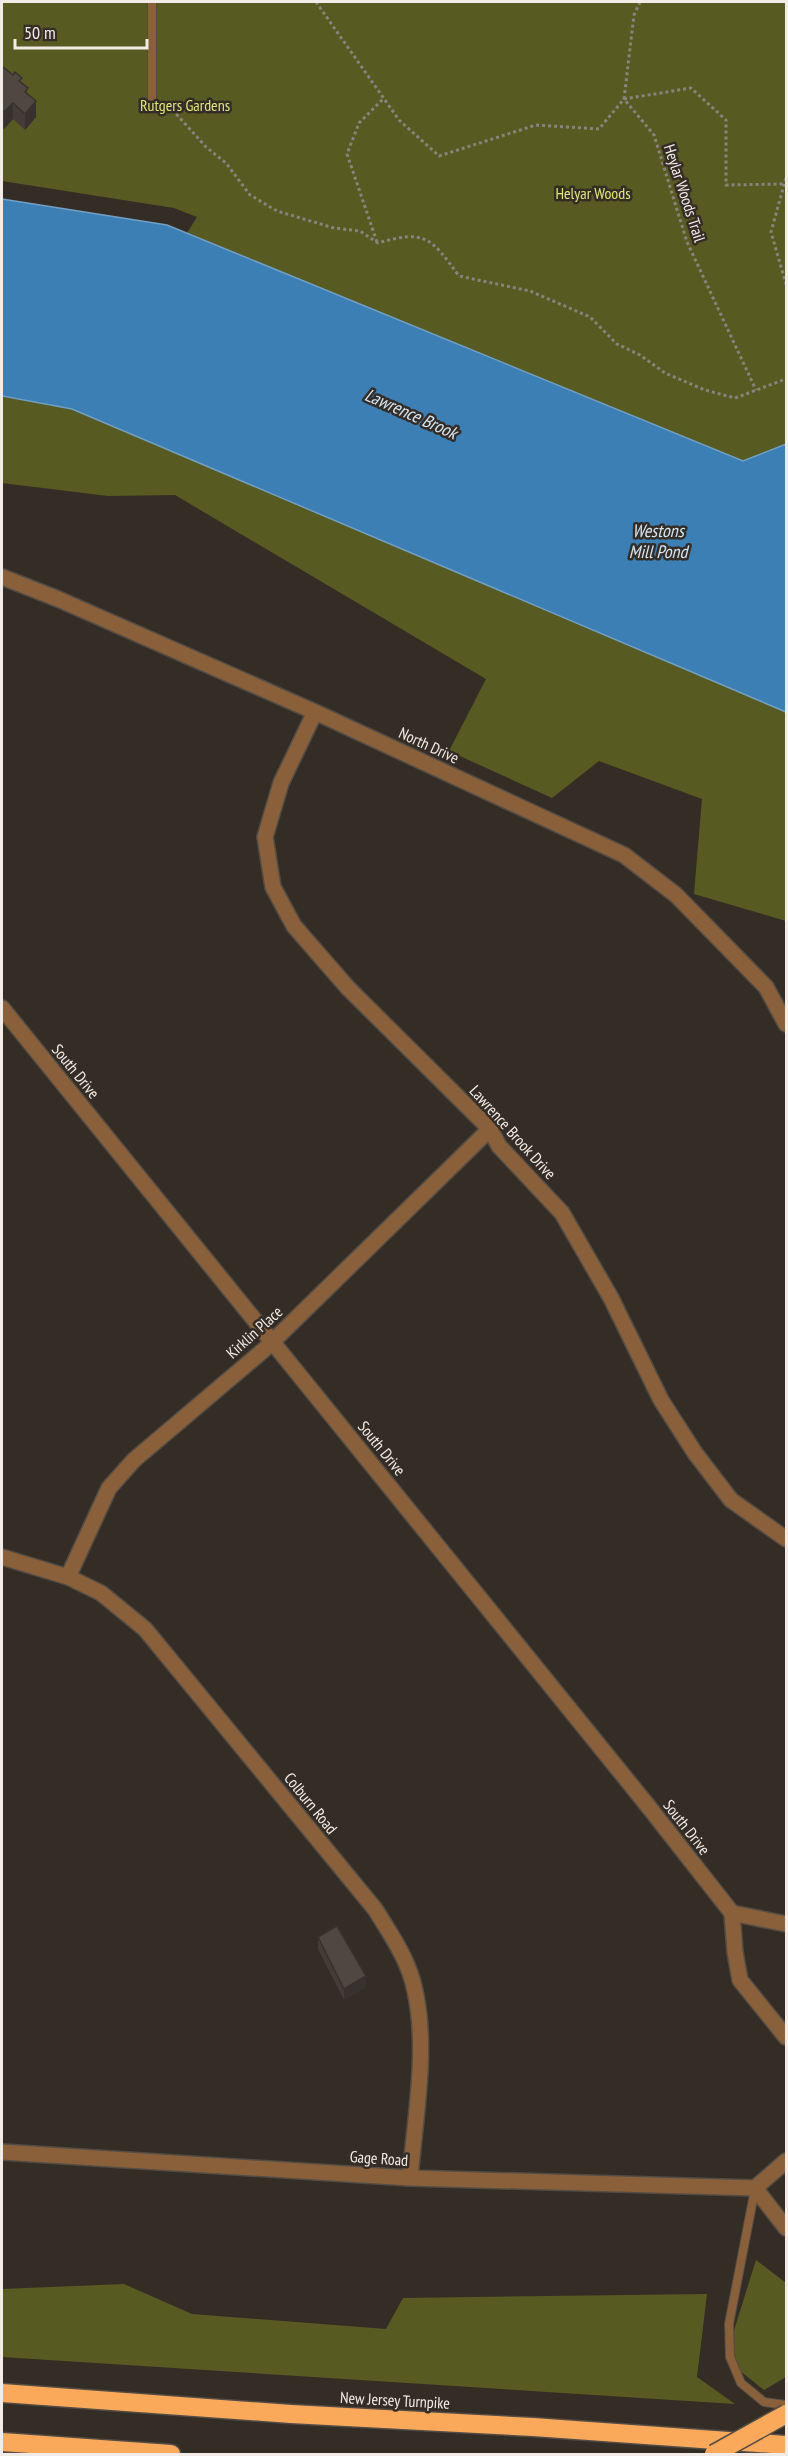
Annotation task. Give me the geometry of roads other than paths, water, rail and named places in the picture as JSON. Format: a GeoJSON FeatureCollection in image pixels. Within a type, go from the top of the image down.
{"type":"FeatureCollection","features":[{"type":"Feature","properties":{"kind":"highway","name":"New Jersey Turnpike"},"geometry":{"type":"LineString","coordinates":[[2,2393],[291,2414],[533,2427],[786,2445]]}},
{"type":"Feature","properties":{"kind":"highway"},"geometry":{"type":"LineString","coordinates":[[714,2454],[786,2414]]}},
{"type":"Feature","properties":{"kind":"highway"},"geometry":{"type":"LineString","coordinates":[[2,2442],[171,2454]]}},
{"type":"Feature","properties":{"kind":"street","name":"North Drive"},"geometry":{"type":"LineString","coordinates":[[2,577],[58,599],[315,712],[624,855],[676,895],[766,987],[786,1023]]}},
{"type":"Feature","properties":{"kind":"street","name":"Lawrence Brook Drive"},"geometry":{"type":"LineString","coordinates":[[315,712],[281,783],[265,837],[273,887],[294,927],[348,988],[490,1129],[499,1146],[562,1213],[611,1298],[661,1400],[695,1453],[731,1500],[786,1539]]}},
{"type":"Feature","properties":{"kind":"street","name":"South Drive"},"geometry":{"type":"LineString","coordinates":[[2,1008],[732,1913]]}},
{"type":"Feature","properties":{"kind":"street","name":"Kirklin Place"},"geometry":{"type":"LineString","coordinates":[[68,1577],[109,1488],[134,1460],[272,1341],[490,1129]]}},
{"type":"Feature","properties":{"kind":"street","name":"Colburn Road"},"geometry":{"type":"LineString","coordinates":[[2,1557],[68,1577],[101,1593],[145,1629],[375,1909],[402,1953],[415,1990],[419,2035],[410,2178]]}},
{"type":"Feature","properties":{"kind":"street"},"geometry":{"type":"LineString","coordinates":[[786,1924],[732,1913],[740,1980],[786,2037]]}},
{"type":"Feature","properties":{"kind":"street","name":"Gage Road"},"geometry":{"type":"LineString","coordinates":[[2,2152],[410,2178],[755,2188]]}},
{"type":"Feature","properties":{"kind":"street"},"geometry":{"type":"LineString","coordinates":[[786,2161],[755,2188],[786,2228]]}},
{"type":"Feature","properties":{"kind":"lane"},"geometry":{"type":"LineString","coordinates":[[152,2],[152,101]]}},
{"type":"Feature","properties":{"kind":"lane"},"geometry":{"type":"LineString","coordinates":[[755,2188],[729,2324],[730,2357],[741,2383],[764,2402],[786,2405]]}},
{"type":"Feature","properties":{"kind":"water","name":"Westons Mill Pond"},"geometry":{"type":"Polygon","coordinates":[[[2,199],[167,225],[743,461],[786,444],[786,712],[72,409],[2,396],[2,199]]]}},
{"type":"Feature","properties":{"kind":"park label","name":"Rutgers Gardens"},"geometry":{"type":"Point","coordinates":[185,105]}},
{"type":"Feature","properties":{"kind":"park label","name":"Helyar Woods"},"geometry":{"type":"Point","coordinates":[593,193]}},
{"type":"Feature","properties":{"kind":"water label","name":"Lawrence Brook"},"geometry":{"type":"Point","coordinates":[411,414]}}]}
